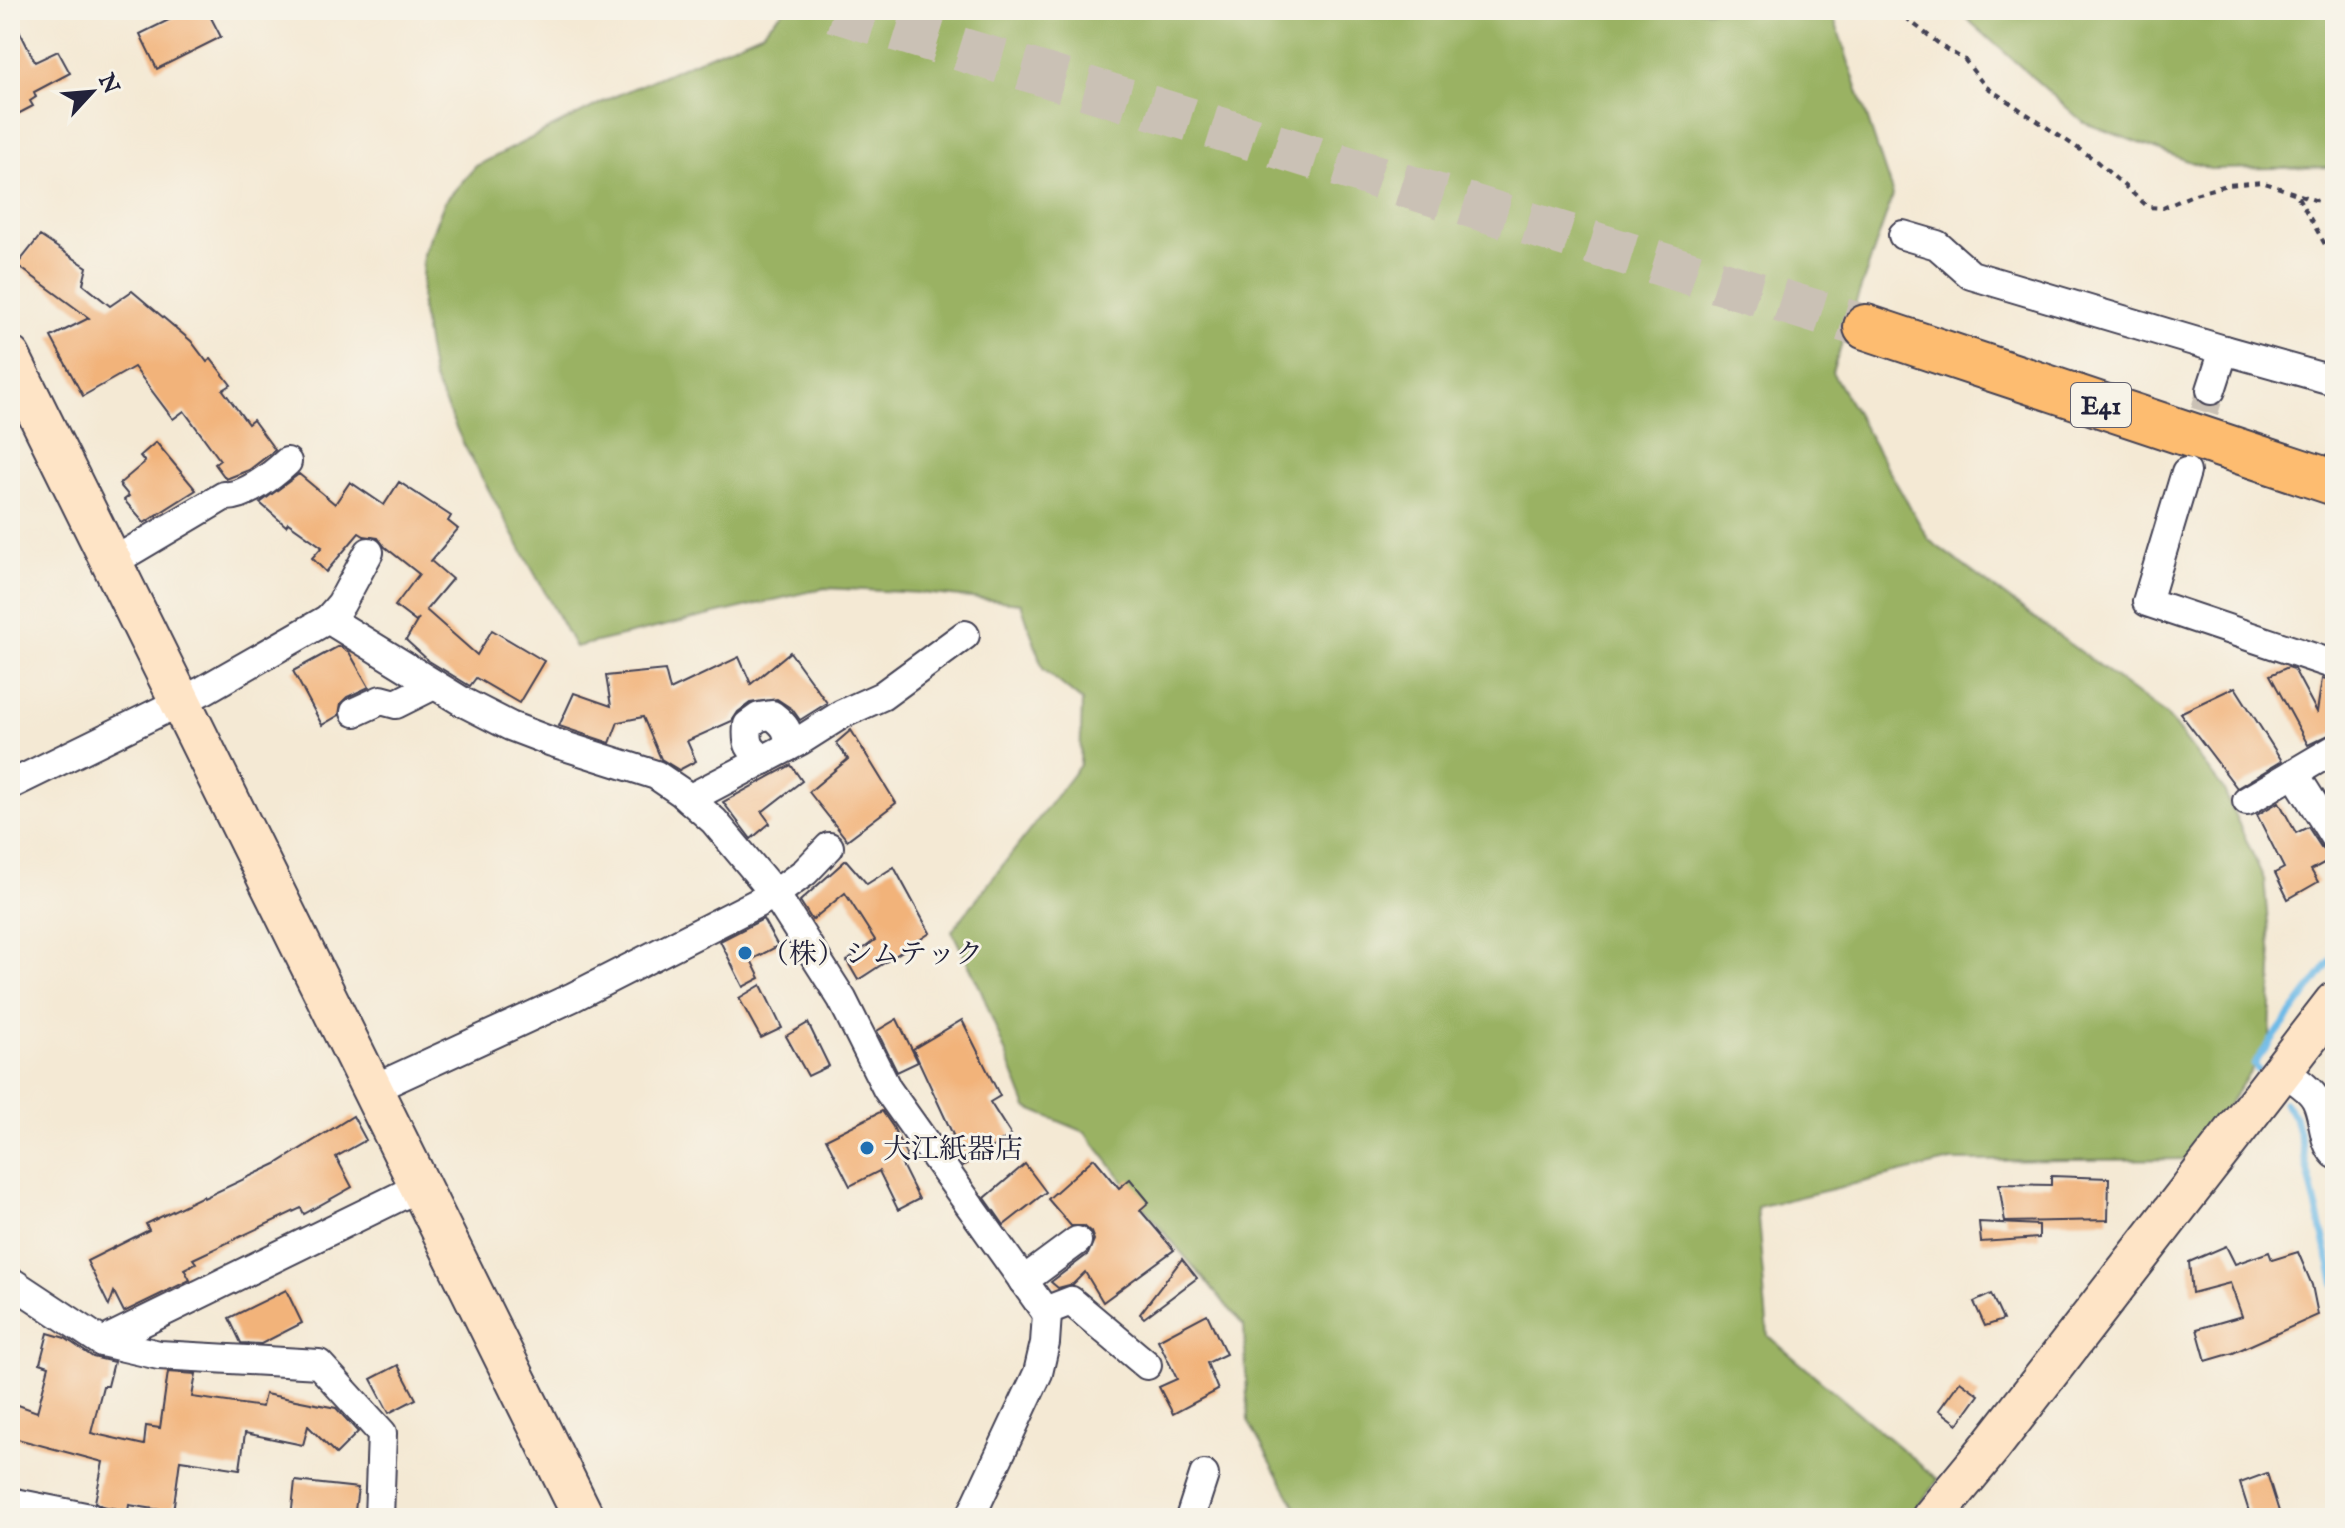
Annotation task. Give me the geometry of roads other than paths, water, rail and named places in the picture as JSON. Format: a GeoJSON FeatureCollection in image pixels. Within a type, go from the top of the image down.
{"type":"FeatureCollection","features":[{"type":"Feature","properties":{"kind":"highway","name":"E41"},"geometry":{"type":"LineString","coordinates":[[2335,457],[1868,318],[2335,483]]}},
{"type":"Feature","properties":{"kind":"street"},"geometry":{"type":"LineString","coordinates":[[1903,235],[1937,245],[1971,275],[2335,381]]}},
{"type":"Feature","properties":{"kind":"street"},"geometry":{"type":"LineString","coordinates":[[2211,390],[2224,350]]}},
{"type":"Feature","properties":{"kind":"street"},"geometry":{"type":"LineString","coordinates":[[10,357],[584,1518]]}},
{"type":"Feature","properties":{"kind":"street"},"geometry":{"type":"LineString","coordinates":[[111,563],[224,496],[231,497],[257,486],[287,462]]}},
{"type":"Feature","properties":{"kind":"street"},"geometry":{"type":"LineString","coordinates":[[2186,472],[2147,602],[2335,665]]}},
{"type":"Feature","properties":{"kind":"street"},"geometry":{"type":"LineString","coordinates":[[10,785],[180,702],[328,619],[341,604],[369,552]]}},
{"type":"Feature","properties":{"kind":"street"},"geometry":{"type":"LineString","coordinates":[[328,619],[434,685],[510,726],[656,775],[714,821],[775,894],[842,999],[887,1089],[1047,1314],[1038,1373],[970,1518]]}},
{"type":"Feature","properties":{"kind":"street"},"geometry":{"type":"LineString","coordinates":[[689,799],[776,754],[842,714],[882,696],[965,635]]}},
{"type":"Feature","properties":{"kind":"street"},"geometry":{"type":"LineString","coordinates":[[355,712],[381,700],[396,704],[434,685]]}},
{"type":"Feature","properties":{"kind":"street"},"geometry":{"type":"LineString","coordinates":[[2247,801],[2335,749]]}},
{"type":"Feature","properties":{"kind":"street"},"geometry":{"type":"LineString","coordinates":[[2294,773],[2335,838]]}},
{"type":"Feature","properties":{"kind":"street"},"geometry":{"type":"LineString","coordinates":[[373,1089],[573,997],[775,894],[805,872],[829,847]]}},
{"type":"Feature","properties":{"kind":"street"},"geometry":{"type":"LineString","coordinates":[[1932,1518],[2335,1002]]}},
{"type":"Feature","properties":{"kind":"street"},"geometry":{"type":"LineString","coordinates":[[2283,1071],[2317,1101],[2329,1148],[2335,1154]]}},
{"type":"Feature","properties":{"kind":"street"},"geometry":{"type":"LineString","coordinates":[[102,1342],[421,1186]]}},
{"type":"Feature","properties":{"kind":"street"},"geometry":{"type":"LineString","coordinates":[[1023,1281],[1077,1241]]}},
{"type":"Feature","properties":{"kind":"street"},"geometry":{"type":"LineString","coordinates":[[10,1281],[102,1342],[159,1355],[319,1364],[382,1433],[379,1518]]}},
{"type":"Feature","properties":{"kind":"street"},"geometry":{"type":"LineString","coordinates":[[1045,1311],[1071,1301],[1147,1365]]}},
{"type":"Feature","properties":{"kind":"street"},"geometry":{"type":"LineString","coordinates":[[1190,1518],[1204,1475]]}},
{"type":"Feature","properties":{"kind":"street"},"geometry":{"type":"LineString","coordinates":[[10,1502],[87,1518]]}},
{"type":"Feature","properties":{"kind":"waterway"},"geometry":{"type":"LineString","coordinates":[[2258,1070],[2254,1064],[2335,955]]}},
{"type":"Feature","properties":{"kind":"waterway"},"geometry":{"type":"LineString","coordinates":[[2284,1103],[2295,1117],[2335,1285]]}},
{"type":"Feature","properties":{"kind":"tunnel"},"geometry":{"type":"LineString","coordinates":[[833,10],[1866,327]]}},
{"type":"Feature","properties":{"kind":"tunnel"},"geometry":{"type":"LineString","coordinates":[[2192,452],[2211,390]]}},
{"type":"Feature","properties":{"kind":"place","name":"（株）シムテック"},"geometry":{"type":"Point","coordinates":[745,953]}},
{"type":"Feature","properties":{"kind":"place","name":"大江紙器店"},"geometry":{"type":"Point","coordinates":[867,1148]}}]}
